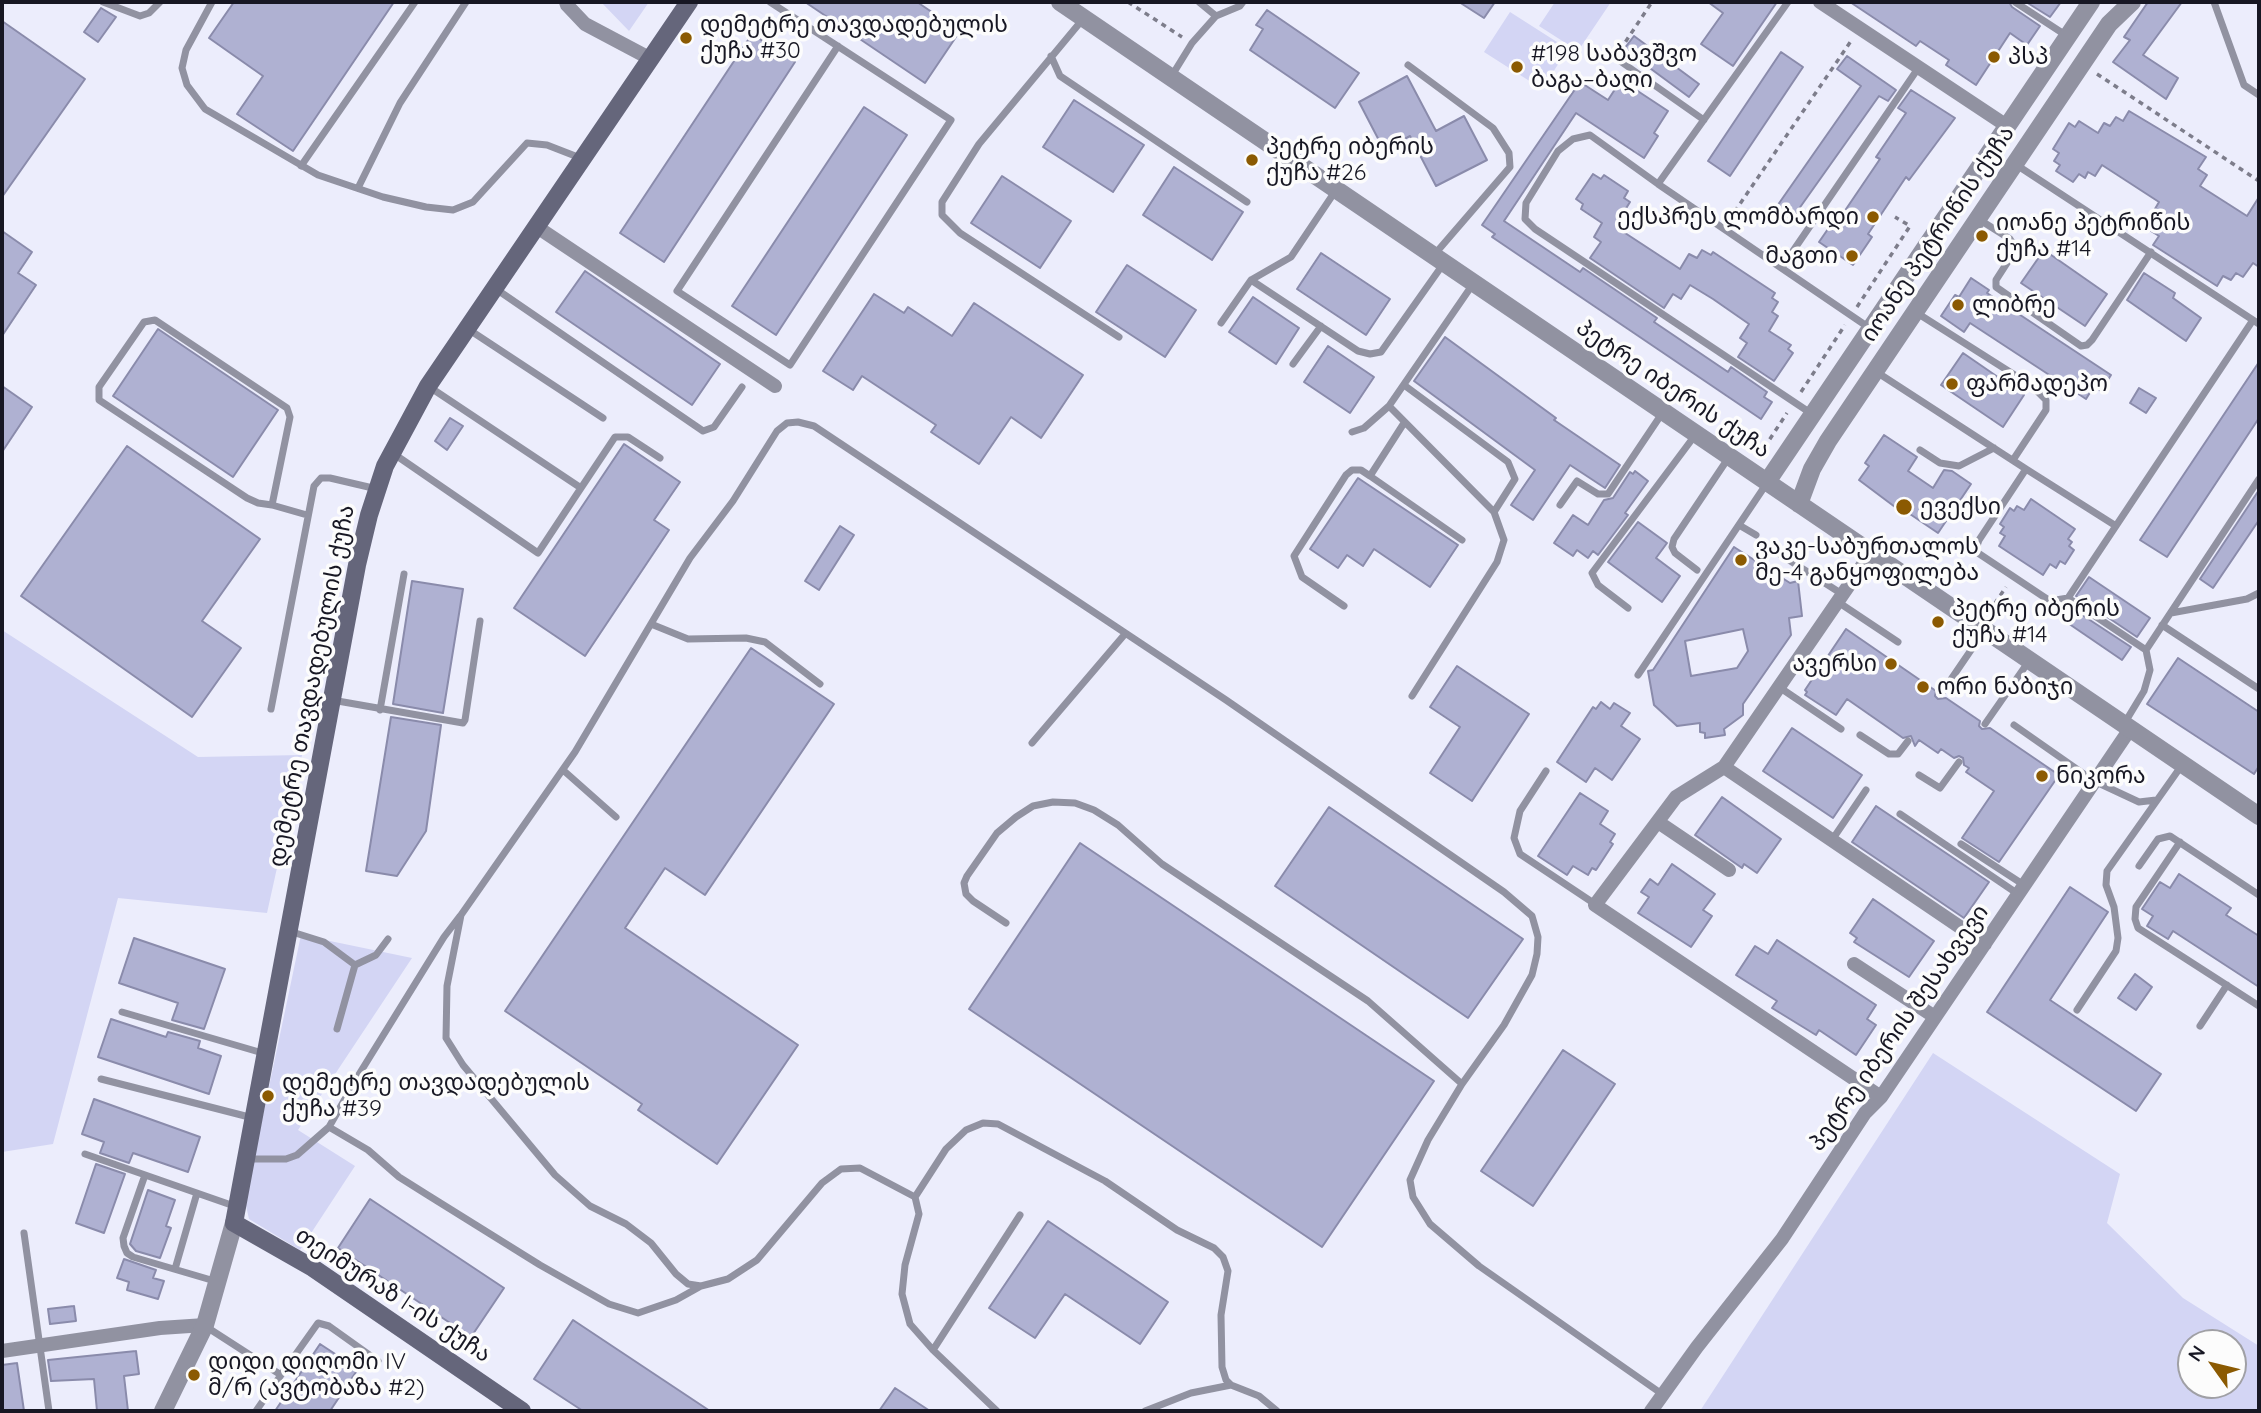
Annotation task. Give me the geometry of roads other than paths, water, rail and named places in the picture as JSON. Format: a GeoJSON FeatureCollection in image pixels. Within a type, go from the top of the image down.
{"type":"FeatureCollection","features":[{"type":"Feature","properties":{"kind":"main road","name":"დემეტრე თავდადებულის ქუჩა"},"geometry":{"type":"LineString","coordinates":[[236,1215],[357,565],[377,489],[428,386],[689,2]]}},
{"type":"Feature","properties":{"kind":"main road","name":"თეიმურაზ I-ის ქუჩა"},"geometry":{"type":"LineString","coordinates":[[236,1215],[522,1411]]}},
{"type":"Feature","properties":{"kind":"street"},"geometry":{"type":"LineString","coordinates":[[566,2],[584,24],[651,59]]}},
{"type":"Feature","properties":{"kind":"street","name":"პეტრე იბერის ქუჩა"},"geometry":{"type":"LineString","coordinates":[[1060,2],[1729,457],[1772,475],[1799,504],[1871,553],[1986,622],[2029,660],[2259,816]]}},
{"type":"Feature","properties":{"kind":"street"},"geometry":{"type":"LineString","coordinates":[[1820,2],[2007,126]]}},
{"type":"Feature","properties":{"kind":"street"},"geometry":{"type":"LineString","coordinates":[[2121,2],[2130,2]]}},
{"type":"Feature","properties":{"kind":"street","name":"იოანე პეტრიწის ქუჩა"},"geometry":{"type":"LineString","coordinates":[[1799,504],[1812,469],[1875,371],[2109,24],[2130,2]]}},
{"type":"Feature","properties":{"kind":"street"},"geometry":{"type":"LineString","coordinates":[[2095,4],[2111,7],[2109,24]]}},
{"type":"Feature","properties":{"kind":"street","name":"იოანე პეტრიწის ქუჩა"},"geometry":{"type":"LineString","coordinates":[[1772,475],[2067,36],[2095,4]]}},
{"type":"Feature","properties":{"kind":"street"},"geometry":{"type":"LineString","coordinates":[[1983,161],[2010,170]]}},
{"type":"Feature","properties":{"kind":"street"},"geometry":{"type":"LineString","coordinates":[[537,227],[775,386]]}},
{"type":"Feature","properties":{"kind":"street"},"geometry":{"type":"LineString","coordinates":[[1871,553],[1724,767],[1676,797],[1595,905],[1881,1097]]}},
{"type":"Feature","properties":{"kind":"street","name":"პეტრე იბერის შესახვევი"},"geometry":{"type":"LineString","coordinates":[[1651,1411],[1697,1346],[1782,1239],[1866,1114],[1881,1097],[2094,781],[2127,726]]}},
{"type":"Feature","properties":{"kind":"street"},"geometry":{"type":"LineString","coordinates":[[1724,767],[1985,944]]}},
{"type":"Feature","properties":{"kind":"street"},"geometry":{"type":"LineString","coordinates":[[1658,822],[1729,870]]}},
{"type":"Feature","properties":{"kind":"street"},"geometry":{"type":"LineString","coordinates":[[1854,964],[1935,1017]]}},
{"type":"Feature","properties":{"kind":"street","name":"დემეტრე თავდადებულის ქუჩა"},"geometry":{"type":"LineString","coordinates":[[163,1411],[205,1325],[236,1215]]}},
{"type":"Feature","properties":{"kind":"street"},"geometry":{"type":"LineString","coordinates":[[2,1351],[160,1328],[205,1325]]}},
{"type":"Feature","properties":{"kind":"lane"},"geometry":{"type":"LineString","coordinates":[[103,2],[140,16],[149,13],[160,2]]}},
{"type":"Feature","properties":{"kind":"lane"},"geometry":{"type":"LineString","coordinates":[[212,2],[186,50],[182,68],[187,85],[205,109],[318,175],[415,205],[453,210],[473,202],[527,143],[547,145],[583,159]]}},
{"type":"Feature","properties":{"kind":"lane"},"geometry":{"type":"LineString","coordinates":[[301,166],[415,2]]}},
{"type":"Feature","properties":{"kind":"lane"},"geometry":{"type":"LineString","coordinates":[[358,188],[400,103],[466,2]]}},
{"type":"Feature","properties":{"kind":"lane"},"geometry":{"type":"LineString","coordinates":[[770,2],[838,46],[951,120],[790,365],[677,291],[838,46]]}},
{"type":"Feature","properties":{"kind":"lane"},"geometry":{"type":"LineString","coordinates":[[1199,2],[1216,16]]}},
{"type":"Feature","properties":{"kind":"lane"},"geometry":{"type":"LineString","coordinates":[[1170,78],[1192,43],[1216,16],[1240,6],[1243,2]]}},
{"type":"Feature","properties":{"kind":"lane"},"geometry":{"type":"LineString","coordinates":[[1658,184],[1788,2]]}},
{"type":"Feature","properties":{"kind":"lane"},"geometry":{"type":"LineString","coordinates":[[2015,2],[2067,36]]}},
{"type":"Feature","properties":{"kind":"lane"},"geometry":{"type":"LineString","coordinates":[[2214,2],[2244,85],[2259,95]]}},
{"type":"Feature","properties":{"kind":"lane"},"geometry":{"type":"LineString","coordinates":[[1084,18],[979,144],[942,202],[942,215],[960,233],[1119,337]]}},
{"type":"Feature","properties":{"kind":"lane"},"geometry":{"type":"LineString","coordinates":[[1051,56],[1060,76],[1247,202]]}},
{"type":"Feature","properties":{"kind":"lane"},"geometry":{"type":"LineString","coordinates":[[1620,61],[1704,120]]}},
{"type":"Feature","properties":{"kind":"lane"},"geometry":{"type":"LineString","coordinates":[[1251,280],[1358,351],[1370,354],[1381,352],[1439,259],[1510,167],[1509,153],[1493,128],[1408,65]]}},
{"type":"Feature","properties":{"kind":"lane"},"geometry":{"type":"LineString","coordinates":[[1782,267],[1919,66]]}},
{"type":"Feature","properties":{"kind":"lane"},"geometry":{"type":"LineString","coordinates":[[1813,415],[1535,229],[1525,219],[1526,203],[1558,151],[1573,139],[1590,135],[1871,328]]}},
{"type":"Feature","properties":{"kind":"lane"},"geometry":{"type":"LineString","coordinates":[[2010,170],[2151,252],[2256,322],[2068,598]]}},
{"type":"Feature","properties":{"kind":"lane"},"geometry":{"type":"LineString","coordinates":[[1221,323],[1251,280],[1291,257],[1336,190]]}},
{"type":"Feature","properties":{"kind":"lane"},"geometry":{"type":"LineString","coordinates":[[1978,218],[2015,243],[2014,253],[1996,279],[1996,287],[2081,346],[2092,340],[2151,252]]}},
{"type":"Feature","properties":{"kind":"lane"},"geometry":{"type":"LineString","coordinates":[[1352,432],[1364,428],[1389,406],[1474,283]]}},
{"type":"Feature","properties":{"kind":"lane"},"geometry":{"type":"LineString","coordinates":[[495,289],[704,431],[714,427],[742,387]]}},
{"type":"Feature","properties":{"kind":"lane"},"geometry":{"type":"LineString","coordinates":[[1915,312],[2032,386],[2046,400],[2046,410],[2013,460]]}},
{"type":"Feature","properties":{"kind":"lane"},"geometry":{"type":"LineString","coordinates":[[272,505],[290,417],[287,408],[159,322],[144,322],[99,387],[99,400],[247,498],[307,515]]}},
{"type":"Feature","properties":{"kind":"lane"},"geometry":{"type":"LineString","coordinates":[[1293,364],[1321,326]]}},
{"type":"Feature","properties":{"kind":"lane"},"geometry":{"type":"LineString","coordinates":[[467,329],[603,418]]}},
{"type":"Feature","properties":{"kind":"lane"},"geometry":{"type":"LineString","coordinates":[[1875,371],[2116,526]]}},
{"type":"Feature","properties":{"kind":"lane"},"geometry":{"type":"LineString","coordinates":[[1404,385],[1508,462],[1516,479],[1494,512]]}},
{"type":"Feature","properties":{"kind":"lane"},"geometry":{"type":"LineString","coordinates":[[428,386],[581,488]]}},
{"type":"Feature","properties":{"kind":"lane"},"geometry":{"type":"LineString","coordinates":[[1389,406],[1494,512],[1504,540],[1497,562],[1412,696]]}},
{"type":"Feature","properties":{"kind":"lane"},"geometry":{"type":"LineString","coordinates":[[1560,505],[1577,481],[1598,494],[1608,494],[1664,412]]}},
{"type":"Feature","properties":{"kind":"lane"},"geometry":{"type":"LineString","coordinates":[[246,1159],[286,1159],[296,1155],[329,1127],[444,937],[575,752],[690,558],[733,501],[777,431],[787,423],[799,422],[814,426],[1349,783],[1504,892],[1532,916],[1538,937],[1532,975],[1504,1025],[1462,1084],[1428,1140],[1410,1180],[1413,1197],[1430,1224],[1479,1266],[1662,1394]]}},
{"type":"Feature","properties":{"kind":"lane"},"geometry":{"type":"LineString","coordinates":[[1370,476],[1404,423]]}},
{"type":"Feature","properties":{"kind":"lane"},"geometry":{"type":"LineString","coordinates":[[1628,608],[1598,585],[1592,573],[1696,434]]}},
{"type":"Feature","properties":{"kind":"lane"},"geometry":{"type":"LineString","coordinates":[[393,453],[538,553],[615,436],[628,437],[660,458]]}},
{"type":"Feature","properties":{"kind":"lane"},"geometry":{"type":"LineString","coordinates":[[1920,450],[1940,463],[1959,466],[1994,448]]}},
{"type":"Feature","properties":{"kind":"lane"},"geometry":{"type":"LineString","coordinates":[[1697,570],[1675,554],[1672,547],[1674,539],[1729,457]]}},
{"type":"Feature","properties":{"kind":"lane"},"geometry":{"type":"LineString","coordinates":[[2026,469],[1979,540],[1976,549],[1983,557],[2050,601],[2068,598],[2147,650]]}},
{"type":"Feature","properties":{"kind":"lane"},"geometry":{"type":"LineString","coordinates":[[1344,606],[1302,577],[1294,556],[1346,475],[1352,470],[1361,470],[1462,540]]}},
{"type":"Feature","properties":{"kind":"lane"},"geometry":{"type":"LineString","coordinates":[[1638,675],[1772,475]]}},
{"type":"Feature","properties":{"kind":"lane"},"geometry":{"type":"LineString","coordinates":[[271,709],[314,486],[321,478],[377,489]]}},
{"type":"Feature","properties":{"kind":"lane"},"geometry":{"type":"LineString","coordinates":[[2127,726],[2144,691],[2150,670],[2147,650],[2259,479]]}},
{"type":"Feature","properties":{"kind":"lane"},"geometry":{"type":"LineString","coordinates":[[1739,525],[1756,535]]}},
{"type":"Feature","properties":{"kind":"lane"},"geometry":{"type":"LineString","coordinates":[[1777,553],[1898,642]]}},
{"type":"Feature","properties":{"kind":"lane"},"geometry":{"type":"LineString","coordinates":[[380,710],[404,574]]}},
{"type":"Feature","properties":{"kind":"lane"},"geometry":{"type":"LineString","coordinates":[[2171,612],[2247,599],[2259,593]]}},
{"type":"Feature","properties":{"kind":"lane"},"geometry":{"type":"LineString","coordinates":[[332,700],[463,723],[480,621]]}},
{"type":"Feature","properties":{"kind":"lane"},"geometry":{"type":"LineString","coordinates":[[1941,694],[1986,622]]}},
{"type":"Feature","properties":{"kind":"lane"},"geometry":{"type":"LineString","coordinates":[[651,624],[688,639],[746,638],[765,642],[820,684]]}},
{"type":"Feature","properties":{"kind":"lane"},"geometry":{"type":"LineString","coordinates":[[2162,625],[2259,689]]}},
{"type":"Feature","properties":{"kind":"lane"},"geometry":{"type":"LineString","coordinates":[[1032,743],[1125,634]]}},
{"type":"Feature","properties":{"kind":"lane"},"geometry":{"type":"LineString","coordinates":[[1985,724],[2029,660]]}},
{"type":"Feature","properties":{"kind":"lane"},"geometry":{"type":"LineString","coordinates":[[1779,687],[1841,729]]}},
{"type":"Feature","properties":{"kind":"lane"},"geometry":{"type":"LineString","coordinates":[[2014,725],[2094,781],[2139,802],[2156,800]]}},
{"type":"Feature","properties":{"kind":"lane"},"geometry":{"type":"LineString","coordinates":[[1860,735],[1889,754],[1898,754],[1908,741]]}},
{"type":"Feature","properties":{"kind":"lane"},"geometry":{"type":"LineString","coordinates":[[1919,775],[1940,788],[1959,762]]}},
{"type":"Feature","properties":{"kind":"lane"},"geometry":{"type":"LineString","coordinates":[[2077,1010],[2116,951],[2118,938],[2114,907],[2106,885],[2107,871],[2182,764]]}},
{"type":"Feature","properties":{"kind":"lane"},"geometry":{"type":"LineString","coordinates":[[562,770],[616,817]]}},
{"type":"Feature","properties":{"kind":"lane"},"geometry":{"type":"LineString","coordinates":[[1546,771],[1520,811],[1514,838],[1520,854],[1595,905]]}},
{"type":"Feature","properties":{"kind":"lane"},"geometry":{"type":"LineString","coordinates":[[1831,841],[1866,790]]}},
{"type":"Feature","properties":{"kind":"lane"},"geometry":{"type":"LineString","coordinates":[[1006,923],[965,894],[964,883],[997,833],[1033,806],[1053,802],[1075,803],[1094,810],[1118,825],[1162,864],[1368,1001],[1462,1084]]}},
{"type":"Feature","properties":{"kind":"lane"},"geometry":{"type":"LineString","coordinates":[[1900,814],[2021,890]]}},
{"type":"Feature","properties":{"kind":"lane"},"geometry":{"type":"LineString","coordinates":[[2139,866],[2158,839],[2169,836],[2259,895]]}},
{"type":"Feature","properties":{"kind":"lane"},"geometry":{"type":"LineString","coordinates":[[2180,842],[2136,907],[2135,919],[2138,928],[2259,1006]]}},
{"type":"Feature","properties":{"kind":"lane"},"geometry":{"type":"LineString","coordinates":[[1961,844],[2021,890]]}},
{"type":"Feature","properties":{"kind":"lane"},"geometry":{"type":"LineString","coordinates":[[461,915],[447,986],[446,1038],[463,1065],[555,1175],[590,1206],[626,1224],[651,1243],[676,1275],[688,1284],[701,1286]]}},
{"type":"Feature","properties":{"kind":"lane"},"geometry":{"type":"LineString","coordinates":[[289,931],[324,942],[355,965]]}},
{"type":"Feature","properties":{"kind":"lane"},"geometry":{"type":"LineString","coordinates":[[337,1029],[355,965],[376,955],[388,939]]}},
{"type":"Feature","properties":{"kind":"lane"},"geometry":{"type":"LineString","coordinates":[[2200,1026],[2227,985]]}},
{"type":"Feature","properties":{"kind":"lane"},"geometry":{"type":"LineString","coordinates":[[122,1012],[266,1054]]}},
{"type":"Feature","properties":{"kind":"lane"},"geometry":{"type":"LineString","coordinates":[[101,1079],[254,1119]]}},
{"type":"Feature","properties":{"kind":"lane"},"geometry":{"type":"LineString","coordinates":[[997,1411],[933,1350],[910,1324],[902,1294],[905,1265],[919,1214],[915,1196],[946,1149],[966,1130],[983,1122],[998,1124],[1105,1181],[1177,1230],[1214,1248],[1223,1257],[1228,1270],[1221,1315],[1222,1367],[1226,1380],[1231,1385],[1259,1396],[1277,1411]]}},
{"type":"Feature","properties":{"kind":"lane"},"geometry":{"type":"LineString","coordinates":[[329,1127],[368,1150],[399,1177],[540,1265],[609,1304],[638,1313],[676,1300],[701,1286],[727,1279],[757,1260],[821,1183],[841,1169],[860,1168],[915,1196]]}},
{"type":"Feature","properties":{"kind":"lane"},"geometry":{"type":"LineString","coordinates":[[85,1154],[197,1193],[236,1215]]}},
{"type":"Feature","properties":{"kind":"lane"},"geometry":{"type":"LineString","coordinates":[[145,1175],[125,1229],[124,1246],[133,1257],[218,1282]]}},
{"type":"Feature","properties":{"kind":"lane"},"geometry":{"type":"LineString","coordinates":[[175,1269],[197,1193]]}},
{"type":"Feature","properties":{"kind":"lane"},"geometry":{"type":"LineString","coordinates":[[933,1350],[1020,1215]]}},
{"type":"Feature","properties":{"kind":"lane"},"geometry":{"type":"LineString","coordinates":[[24,1233],[49,1411]]}},
{"type":"Feature","properties":{"kind":"lane"},"geometry":{"type":"LineString","coordinates":[[256,1411],[314,1325],[318,1323],[329,1326],[378,1361]]}},
{"type":"Feature","properties":{"kind":"lane"},"geometry":{"type":"LineString","coordinates":[[205,1325],[281,1375]]}},
{"type":"Feature","properties":{"kind":"lane"},"geometry":{"type":"LineString","coordinates":[[1145,1411],[1191,1392],[1231,1385]]}},
{"type":"Feature","properties":{"kind":"place","name":"დემეტრე თავდადებულის ქუჩა #30"},"geometry":{"type":"Point","coordinates":[686,38]}},
{"type":"Feature","properties":{"kind":"place","name":"პსპ"},"geometry":{"type":"Point","coordinates":[1994,57]}},
{"type":"Feature","properties":{"kind":"place","name":"#198 საბავშვო ბაგა–ბაღი"},"geometry":{"type":"Point","coordinates":[1517,67]}},
{"type":"Feature","properties":{"kind":"place","name":"პეტრე იბერის ქუჩა #26"},"geometry":{"type":"Point","coordinates":[1252,160]}},
{"type":"Feature","properties":{"kind":"place","name":"ექსპრეს ლომბარდი"},"geometry":{"type":"Point","coordinates":[1873,217]}},
{"type":"Feature","properties":{"kind":"place","name":"იოანე პეტრიწის ქუჩა #14"},"geometry":{"type":"Point","coordinates":[1982,236]}},
{"type":"Feature","properties":{"kind":"place","name":"მაგთი"},"geometry":{"type":"Point","coordinates":[1852,256]}},
{"type":"Feature","properties":{"kind":"place","name":"ლიბრე"},"geometry":{"type":"Point","coordinates":[1958,305]}},
{"type":"Feature","properties":{"kind":"place","name":"ფარმადეპო"},"geometry":{"type":"Point","coordinates":[1952,384]}},
{"type":"Feature","properties":{"kind":"place","name":"ევექსი"},"geometry":{"type":"Point","coordinates":[1904,507]}},
{"type":"Feature","properties":{"kind":"place","name":"ვაკე-საბურთალოს მე-4 განყოფილება"},"geometry":{"type":"Point","coordinates":[1741,560]}},
{"type":"Feature","properties":{"kind":"place","name":"პეტრე იბერის ქუჩა #14"},"geometry":{"type":"Point","coordinates":[1938,622]}},
{"type":"Feature","properties":{"kind":"place","name":"ავერსი"},"geometry":{"type":"Point","coordinates":[1891,664]}},
{"type":"Feature","properties":{"kind":"place","name":"ორი ნაბიჯი"},"geometry":{"type":"Point","coordinates":[1923,687]}},
{"type":"Feature","properties":{"kind":"place","name":"ნიკორა"},"geometry":{"type":"Point","coordinates":[2042,776]}},
{"type":"Feature","properties":{"kind":"place","name":"დემეტრე თავდადებულის ქუჩა #39"},"geometry":{"type":"Point","coordinates":[268,1096]}},
{"type":"Feature","properties":{"kind":"place","name":"დიდი დიღომი IV მ/რ (ავტობაზა #2)"},"geometry":{"type":"Point","coordinates":[194,1375]}}]}
